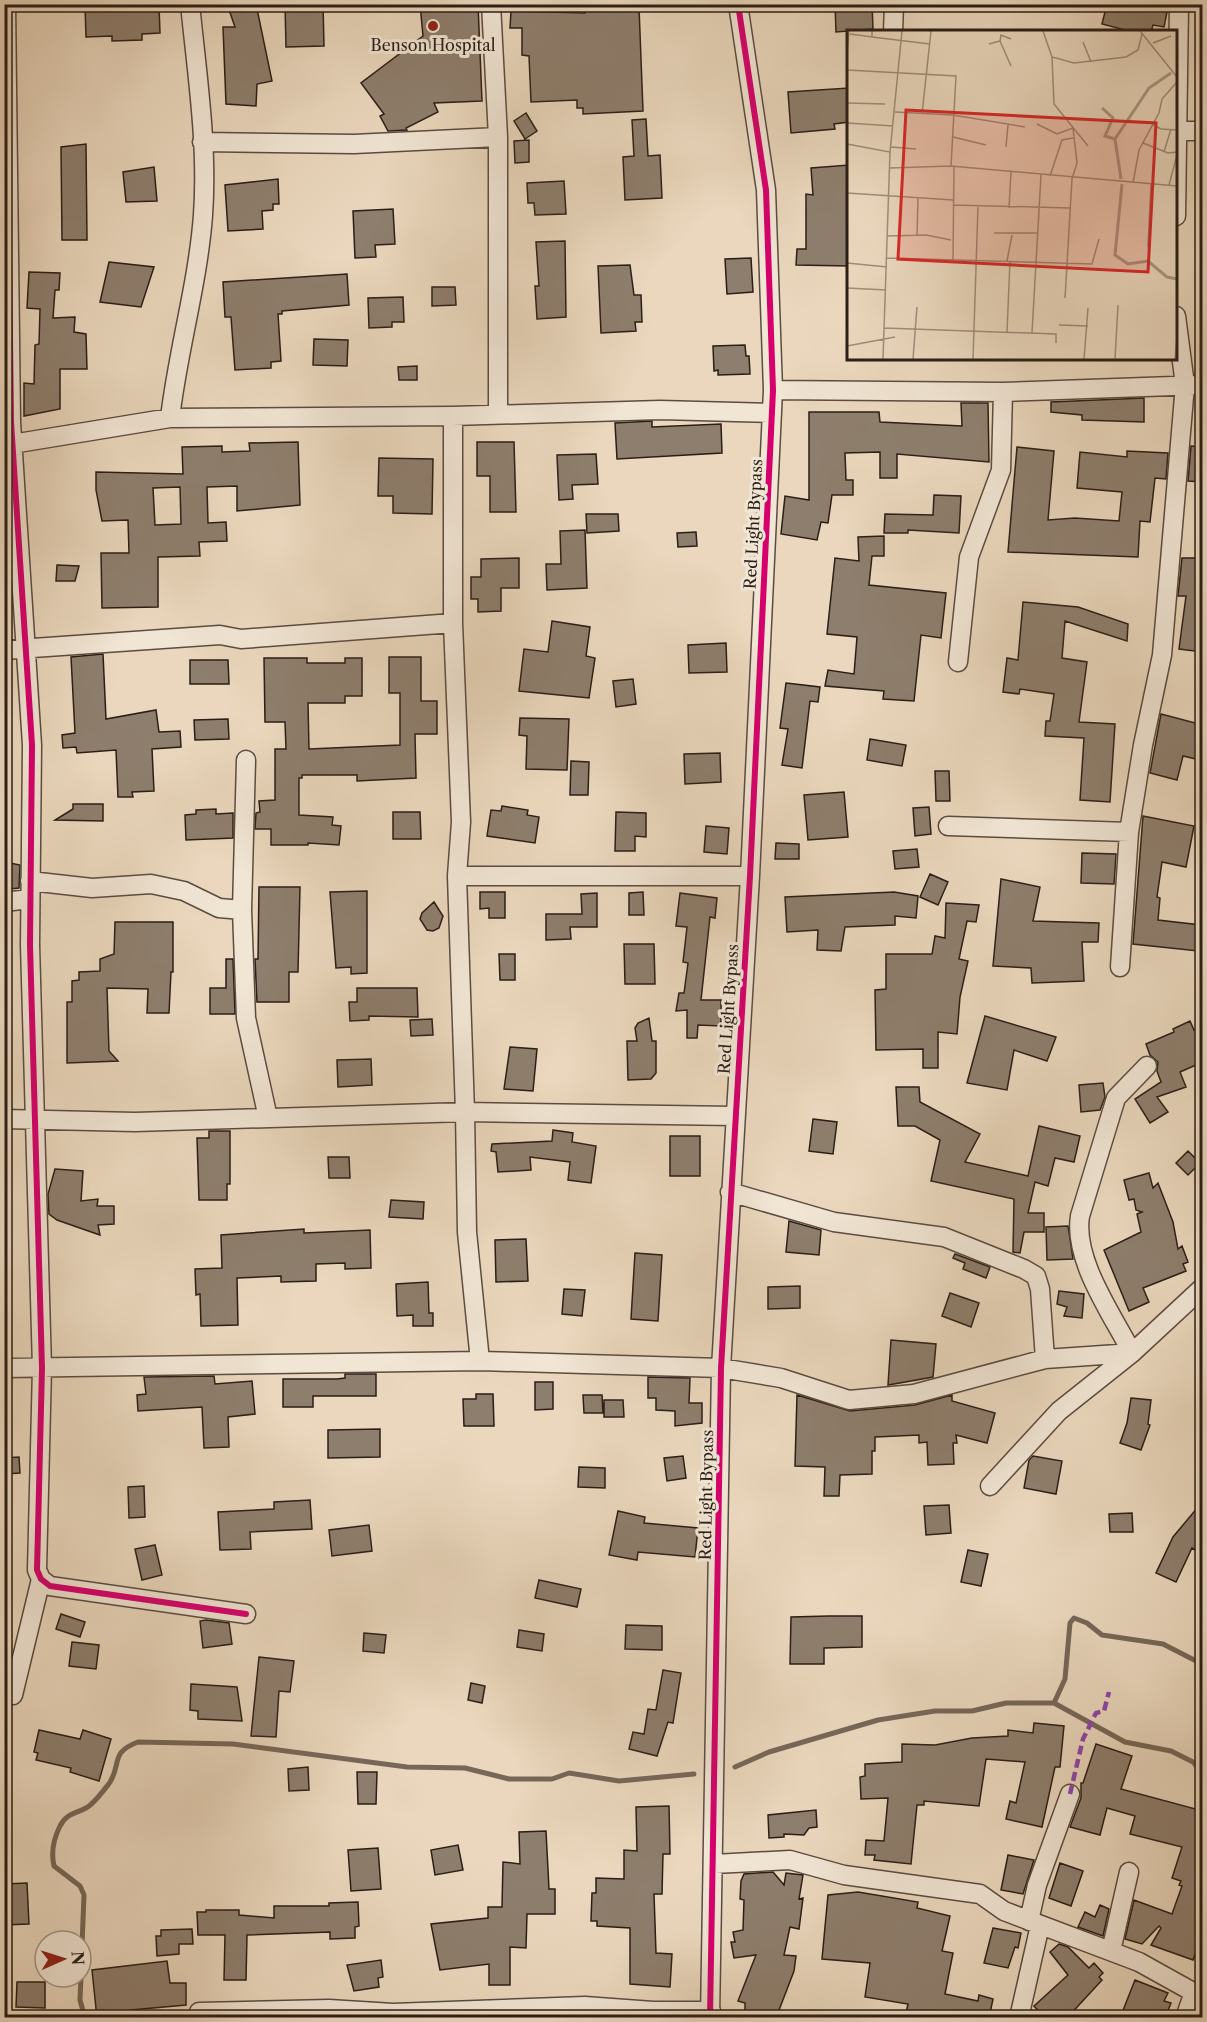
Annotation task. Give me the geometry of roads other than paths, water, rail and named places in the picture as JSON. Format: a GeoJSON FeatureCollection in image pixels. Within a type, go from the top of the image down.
{"type":"FeatureCollection","features":[{"type":"Feature","properties":{"kind":"street"},"geometry":{"type":"LineString","coordinates":[[6,4],[12,444],[32,745],[30,890],[42,1368],[37,1570],[41,1579],[50,1586],[246,1614]]}},
{"type":"Feature","properties":{"kind":"street"},"geometry":{"type":"LineString","coordinates":[[170,418],[190,295],[198,268],[204,213],[202,142],[190,4]]}},
{"type":"Feature","properties":{"kind":"street"},"geometry":{"type":"LineString","coordinates":[[492,4],[498,137],[498,414]]}},
{"type":"Feature","properties":{"kind":"street","name":"Red Light Bypass"},"geometry":{"type":"LineString","coordinates":[[711,2014],[721,1368],[750,876],[773,390],[766,190],[738,4]]}},
{"type":"Feature","properties":{"kind":"street"},"geometry":{"type":"LineString","coordinates":[[893,30],[894,4]]}},
{"type":"Feature","properties":{"kind":"street"},"geometry":{"type":"LineString","coordinates":[[1177,174],[1179,4]]}},
{"type":"Feature","properties":{"kind":"street"},"geometry":{"type":"LineString","coordinates":[[1178,131],[1203,131]]}},
{"type":"Feature","properties":{"kind":"street"},"geometry":{"type":"LineString","coordinates":[[202,142],[354,144],[498,137]]}},
{"type":"Feature","properties":{"kind":"street"},"geometry":{"type":"LineString","coordinates":[[1120,967],[1129,832],[1143,745],[1162,655],[1194,385],[1177,320]]}},
{"type":"Feature","properties":{"kind":"street"},"geometry":{"type":"LineString","coordinates":[[773,390],[1003,392],[1194,385]]}},
{"type":"Feature","properties":{"kind":"street"},"geometry":{"type":"LineString","coordinates":[[958,662],[969,557],[1001,470],[1003,392]]}},
{"type":"Feature","properties":{"kind":"street"},"geometry":{"type":"LineString","coordinates":[[12,444],[170,418],[453,416],[660,410],[772,413]]}},
{"type":"Feature","properties":{"kind":"street"},"geometry":{"type":"LineString","coordinates":[[453,416],[453,623],[461,822],[456,876],[467,1232],[480,1361]]}},
{"type":"Feature","properties":{"kind":"street"},"geometry":{"type":"LineString","coordinates":[[4,650],[220,635],[241,639],[453,623]]}},
{"type":"Feature","properties":{"kind":"street"},"geometry":{"type":"LineString","coordinates":[[246,760],[242,910],[246,1018],[268,1118]]}},
{"type":"Feature","properties":{"kind":"street"},"geometry":{"type":"LineString","coordinates":[[948,826],[1129,832]]}},
{"type":"Feature","properties":{"kind":"street"},"geometry":{"type":"LineString","coordinates":[[456,876],[750,876]]}},
{"type":"Feature","properties":{"kind":"street"},"geometry":{"type":"LineString","coordinates":[[4,902],[30,890],[151,884],[184,891],[219,908],[242,910]]}},
{"type":"Feature","properties":{"kind":"street"},"geometry":{"type":"LineString","coordinates":[[1132,1353],[1081,1252],[1077,1232],[1080,1215],[1116,1098],[1147,1066]]}},
{"type":"Feature","properties":{"kind":"street"},"geometry":{"type":"LineString","coordinates":[[4,1119],[135,1122],[465,1112],[735,1116]]}},
{"type":"Feature","properties":{"kind":"street"},"geometry":{"type":"LineString","coordinates":[[730,1192],[834,1222],[944,1237],[1024,1269],[1036,1276],[1040,1289],[1045,1359]]}},
{"type":"Feature","properties":{"kind":"street"},"geometry":{"type":"LineString","coordinates":[[990,1486],[1059,1411],[1132,1353],[1203,1288]]}},
{"type":"Feature","properties":{"kind":"street"},"geometry":{"type":"LineString","coordinates":[[4,1368],[480,1361],[721,1368],[781,1378],[849,1400],[914,1394],[1045,1359],[1132,1353]]}},
{"type":"Feature","properties":{"kind":"street"},"geometry":{"type":"LineString","coordinates":[[13,1695],[41,1579]]}},
{"type":"Feature","properties":{"kind":"street"},"geometry":{"type":"LineString","coordinates":[[1019,2018],[1035,1923],[1037,1885],[1070,1794]]}},
{"type":"Feature","properties":{"kind":"street"},"geometry":{"type":"LineString","coordinates":[[714,1864],[790,1860],[844,1875],[980,1894],[1004,1911],[1139,1962],[1198,1995],[1185,2018]]}},
{"type":"Feature","properties":{"kind":"street"},"geometry":{"type":"LineString","coordinates":[[1111,1951],[1129,1872]]}},
{"type":"Feature","properties":{"kind":"street"},"geometry":{"type":"LineString","coordinates":[[199,2013],[329,2009],[393,2013],[585,2006],[711,2014]]}},
{"type":"Feature","properties":{"kind":"waterway"},"geometry":{"type":"LineString","coordinates":[[1054,1703],[1065,1679],[1070,1623],[1074,1618],[1087,1623],[1102,1635],[1163,1644],[1202,1664]]}},
{"type":"Feature","properties":{"kind":"waterway"},"geometry":{"type":"LineString","coordinates":[[735,1767],[769,1752],[878,1720],[935,1711],[972,1711],[1006,1703],[1054,1703],[1125,1742],[1171,1751],[1193,1762],[1202,1773]]}},
{"type":"Feature","properties":{"kind":"waterway"},"geometry":{"type":"LineString","coordinates":[[83,1929],[84,1895],[80,1886],[54,1866],[55,1841],[65,1819],[95,1801],[112,1778],[119,1755],[138,1742],[233,1744],[407,1767],[465,1768],[509,1779],[552,1779],[569,1773],[619,1781],[694,1774]]}},
{"type":"Feature","properties":{"kind":"waterway"},"geometry":{"type":"LineString","coordinates":[[80,1989],[80,2000],[85,2018]]}},
{"type":"Feature","properties":{"kind":"place","name":"Benson Hospital"},"geometry":{"type":"Point","coordinates":[433,26]}}]}
